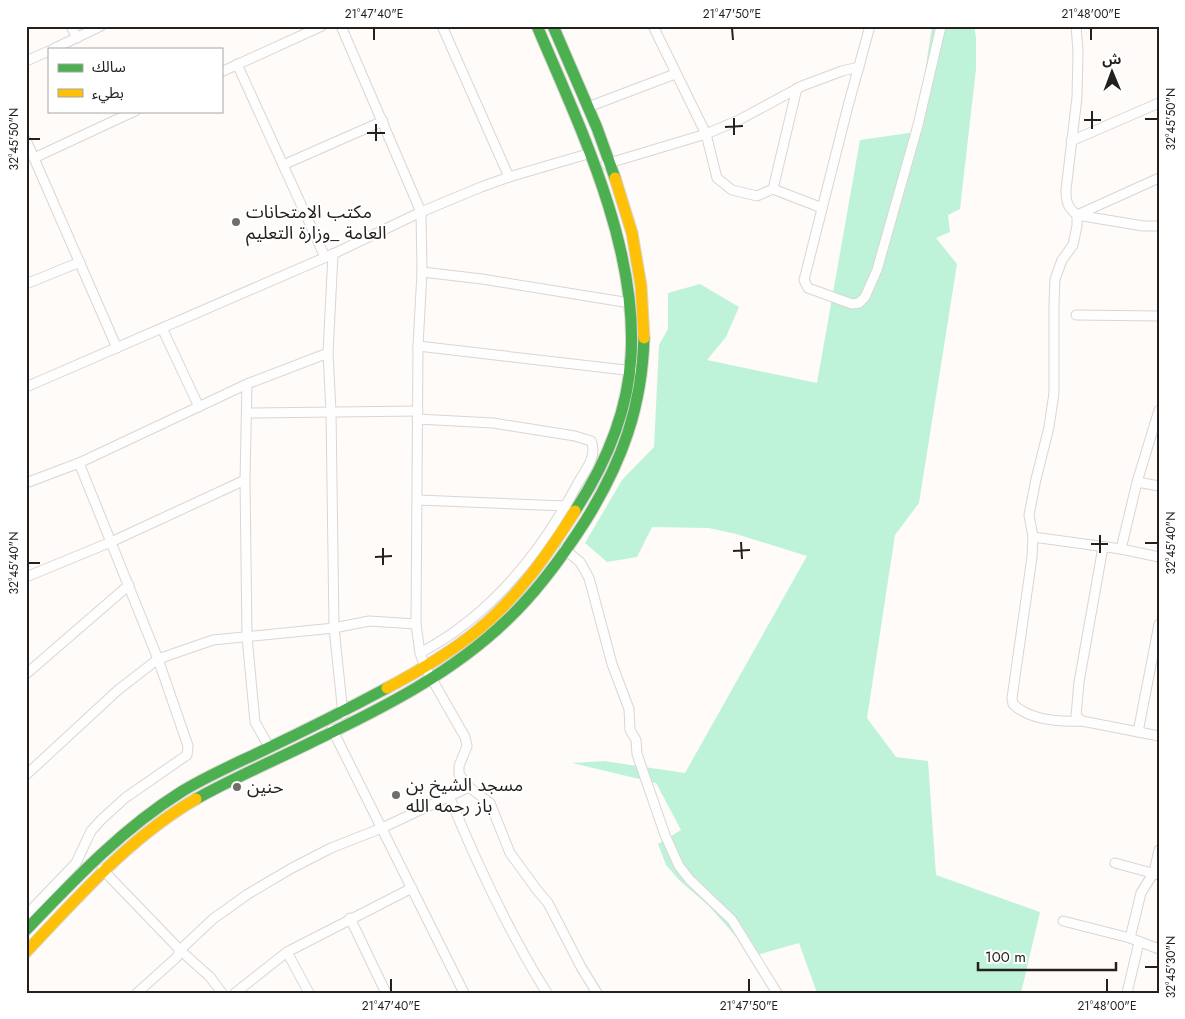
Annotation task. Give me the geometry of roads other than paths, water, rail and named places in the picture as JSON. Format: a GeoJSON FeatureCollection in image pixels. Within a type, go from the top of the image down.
{"type":"FeatureCollection","features":[{"type":"Feature","properties":{"kind":"main road"},"geometry":{"type":"LineString","coordinates":[[26,930],[135,824],[180,792],[212,774],[343,713],[425,667],[488,622],[524,585],[554,543],[572,507],[602,467],[622,413],[630,370],[632,326],[630,303],[618,238],[591,153],[537,26]]}},
{"type":"Feature","properties":{"kind":"main road"},"geometry":{"type":"LineString","coordinates":[[26,952],[104,872],[159,822],[190,802],[345,726],[432,678],[476,648],[516,613],[551,572],[567,551],[606,487],[623,451],[638,399],[643,372],[645,320],[639,268],[632,235],[609,163],[588,107],[553,26]]}},
{"type":"Feature","properties":{"kind":"main road"},"geometry":{"type":"LineString","coordinates":[[611,445],[623,451]]}},
{"type":"Feature","properties":{"kind":"main road"},"geometry":{"type":"LineString","coordinates":[[572,507],[589,515]]}},
{"type":"Feature","properties":{"kind":"street"},"geometry":{"type":"LineString","coordinates":[[71,26],[76,38]]}},
{"type":"Feature","properties":{"kind":"street"},"geometry":{"type":"LineString","coordinates":[[55,48],[101,26]]}},
{"type":"Feature","properties":{"kind":"street"},"geometry":{"type":"LineString","coordinates":[[222,72],[322,26]]}},
{"type":"Feature","properties":{"kind":"street"},"geometry":{"type":"LineString","coordinates":[[341,26],[421,212],[422,272],[418,346],[416,624],[420,653],[425,667],[465,737],[467,746],[458,774],[469,787],[490,803],[510,852],[548,903],[581,967],[597,993]]}},
{"type":"Feature","properties":{"kind":"street"},"geometry":{"type":"LineString","coordinates":[[442,26],[509,177]]}},
{"type":"Feature","properties":{"kind":"street"},"geometry":{"type":"LineString","coordinates":[[653,26],[706,134],[717,178],[732,190],[757,196],[773,188],[822,208]]}},
{"type":"Feature","properties":{"kind":"street"},"geometry":{"type":"LineString","coordinates":[[870,26],[804,280],[808,288],[852,304],[859,302],[865,297],[877,270],[918,125],[941,26]]}},
{"type":"Feature","properties":{"kind":"street"},"geometry":{"type":"LineString","coordinates":[[1076,26],[1078,51],[1077,97],[1071,141],[1067,204],[1070,210],[1077,215],[1143,226],[1159,226]]}},
{"type":"Feature","properties":{"kind":"street"},"geometry":{"type":"LineString","coordinates":[[26,61],[48,51]]}},
{"type":"Feature","properties":{"kind":"street"},"geometry":{"type":"LineString","coordinates":[[237,64],[283,165],[329,256],[328,353],[331,412],[334,628],[345,726]]}},
{"type":"Feature","properties":{"kind":"street"},"geometry":{"type":"LineString","coordinates":[[596,168],[706,134],[739,120],[798,88],[842,71],[859,67]]}},
{"type":"Feature","properties":{"kind":"street"},"geometry":{"type":"LineString","coordinates":[[588,107],[675,74]]}},
{"type":"Feature","properties":{"kind":"street"},"geometry":{"type":"LineString","coordinates":[[773,188],[798,88]]}},
{"type":"Feature","properties":{"kind":"street"},"geometry":{"type":"LineString","coordinates":[[1071,141],[1159,103]]}},
{"type":"Feature","properties":{"kind":"street"},"geometry":{"type":"LineString","coordinates":[[34,158],[134,112]]}},
{"type":"Feature","properties":{"kind":"street"},"geometry":{"type":"LineString","coordinates":[[283,165],[383,121]]}},
{"type":"Feature","properties":{"kind":"street"},"geometry":{"type":"LineString","coordinates":[[26,140],[117,348]]}},
{"type":"Feature","properties":{"kind":"street"},"geometry":{"type":"LineString","coordinates":[[26,387],[329,256],[421,212],[509,177],[591,153]]}},
{"type":"Feature","properties":{"kind":"street"},"geometry":{"type":"LineString","coordinates":[[1077,215],[1159,178]]}},
{"type":"Feature","properties":{"kind":"street"},"geometry":{"type":"LineString","coordinates":[[1077,215],[1073,245],[1062,260],[1055,279],[1053,333],[1054,393],[1049,428],[1029,515],[1033,537],[1032,557],[1012,698],[1020,711],[1027,715],[1082,721],[1159,736]]}},
{"type":"Feature","properties":{"kind":"street"},"geometry":{"type":"LineString","coordinates":[[26,284],[80,262]]}},
{"type":"Feature","properties":{"kind":"street"},"geometry":{"type":"LineString","coordinates":[[422,272],[482,279],[630,303]]}},
{"type":"Feature","properties":{"kind":"street"},"geometry":{"type":"LineString","coordinates":[[1076,315],[1159,316]]}},
{"type":"Feature","properties":{"kind":"street"},"geometry":{"type":"LineString","coordinates":[[162,328],[199,407]]}},
{"type":"Feature","properties":{"kind":"street"},"geometry":{"type":"LineString","coordinates":[[418,346],[643,372]]}},
{"type":"Feature","properties":{"kind":"street"},"geometry":{"type":"LineString","coordinates":[[26,484],[79,463],[247,384],[328,353]]}},
{"type":"Feature","properties":{"kind":"street"},"geometry":{"type":"LineString","coordinates":[[247,384],[245,480],[247,637],[255,722],[269,748]]}},
{"type":"Feature","properties":{"kind":"street"},"geometry":{"type":"LineString","coordinates":[[1121,549],[1137,482],[1159,410]]}},
{"type":"Feature","properties":{"kind":"street"},"geometry":{"type":"LineString","coordinates":[[247,413],[331,412],[418,415],[493,422],[575,436],[591,441],[593,449],[591,460],[572,507],[533,556],[505,588],[465,624],[434,646],[420,653]]}},
{"type":"Feature","properties":{"kind":"street"},"geometry":{"type":"LineString","coordinates":[[26,915],[76,864],[91,831],[102,819],[125,798],[186,755],[187,743],[158,659],[79,463]]}},
{"type":"Feature","properties":{"kind":"street"},"geometry":{"type":"LineString","coordinates":[[26,577],[111,542],[245,480]]}},
{"type":"Feature","properties":{"kind":"street"},"geometry":{"type":"LineString","coordinates":[[1137,482],[1159,486]]}},
{"type":"Feature","properties":{"kind":"street"},"geometry":{"type":"LineString","coordinates":[[418,500],[572,507]]}},
{"type":"Feature","properties":{"kind":"street"},"geometry":{"type":"LineString","coordinates":[[1033,537],[1103,546],[1159,557]]}},
{"type":"Feature","properties":{"kind":"street"},"geometry":{"type":"LineString","coordinates":[[554,543],[580,562],[590,578],[612,664],[629,709],[630,730],[636,740],[637,754],[665,835],[679,866],[690,880],[732,920],[778,993]]}},
{"type":"Feature","properties":{"kind":"street"},"geometry":{"type":"LineString","coordinates":[[1082,721],[1076,716],[1077,703],[1103,546]]}},
{"type":"Feature","properties":{"kind":"street"},"geometry":{"type":"LineString","coordinates":[[26,674],[129,585]]}},
{"type":"Feature","properties":{"kind":"street"},"geometry":{"type":"LineString","coordinates":[[26,775],[118,690],[158,659],[213,640],[334,628],[369,621],[416,624]]}},
{"type":"Feature","properties":{"kind":"street"},"geometry":{"type":"LineString","coordinates":[[1138,732],[1159,624]]}},
{"type":"Feature","properties":{"kind":"street"},"geometry":{"type":"LineString","coordinates":[[328,720],[464,993]]}},
{"type":"Feature","properties":{"kind":"street"},"geometry":{"type":"LineString","coordinates":[[137,993],[177,958],[180,950],[213,919],[248,894],[331,848],[382,828],[469,787]]}},
{"type":"Feature","properties":{"kind":"street"},"geometry":{"type":"LineString","coordinates":[[449,796],[494,898],[530,966],[547,993]]}},
{"type":"Feature","properties":{"kind":"street"},"geometry":{"type":"LineString","coordinates":[[1130,938],[1141,893],[1156,874],[1159,850]]}},
{"type":"Feature","properties":{"kind":"street"},"geometry":{"type":"LineString","coordinates":[[95,862],[180,950],[210,977],[222,993]]}},
{"type":"Feature","properties":{"kind":"street"},"geometry":{"type":"LineString","coordinates":[[1115,863],[1156,874]]}},
{"type":"Feature","properties":{"kind":"street"},"geometry":{"type":"LineString","coordinates":[[235,993],[287,952],[350,918],[412,888]]}},
{"type":"Feature","properties":{"kind":"street"},"geometry":{"type":"LineString","coordinates":[[350,918],[386,993]]}},
{"type":"Feature","properties":{"kind":"street"},"geometry":{"type":"LineString","coordinates":[[1063,921],[1130,938],[1159,949]]}},
{"type":"Feature","properties":{"kind":"street"},"geometry":{"type":"LineString","coordinates":[[1127,993],[1139,942]]}},
{"type":"Feature","properties":{"kind":"street"},"geometry":{"type":"LineString","coordinates":[[287,952],[309,993]]}},
{"type":"Feature","properties":{"kind":"place","name":"مكتب الامتحانات العامة _وزارة التعليم"},"geometry":{"type":"Point","coordinates":[236,222]}},
{"type":"Feature","properties":{"kind":"place","name":"حنين"},"geometry":{"type":"Point","coordinates":[237,787]}},
{"type":"Feature","properties":{"kind":"place","name":"مسجد الشيخ بن باز رحمه الله"},"geometry":{"type":"Point","coordinates":[396,795]}}]}
